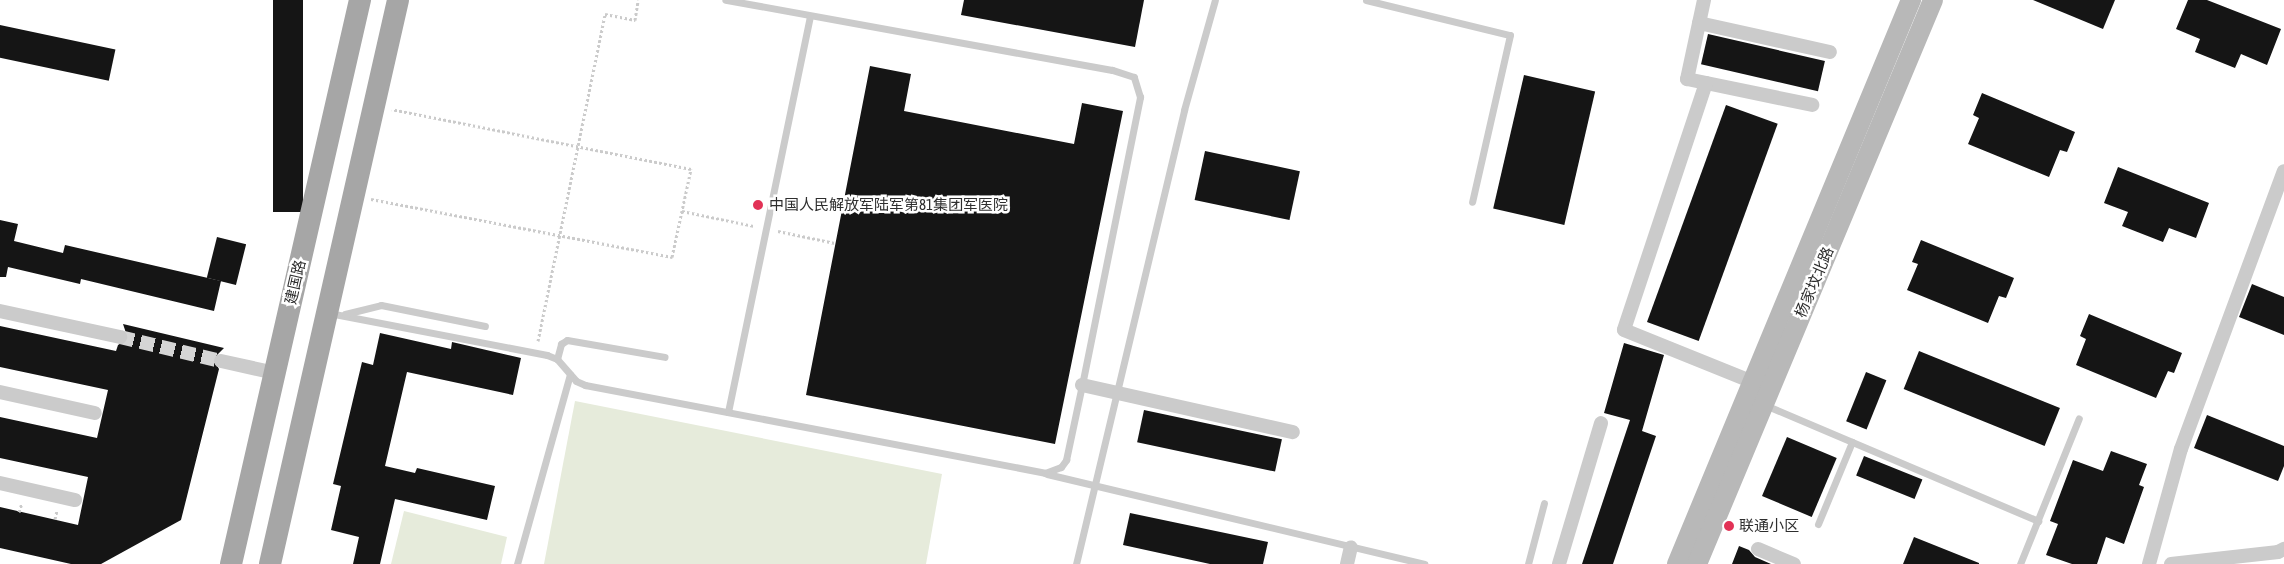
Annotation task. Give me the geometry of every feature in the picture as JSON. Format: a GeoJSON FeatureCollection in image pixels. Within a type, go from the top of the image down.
{"type":"FeatureCollection","features":[{"type":"Feature","properties":{"kind":"main road","name":"建国路"},"geometry":{"type":"LineString","coordinates":[[231,564],[360,0]]}},
{"type":"Feature","properties":{"kind":"main road"},"geometry":{"type":"LineString","coordinates":[[270,564],[335,314],[354,196],[398,0]]}},
{"type":"Feature","properties":{"kind":"main road","name":"杨家坟北路"},"geometry":{"type":"LineString","coordinates":[[1697,564],[1758,393],[1912,0]]}},
{"type":"Feature","properties":{"kind":"main road","name":"杨家坟北路"},"geometry":{"type":"LineString","coordinates":[[1677,564],[1758,393],[1933,0]]}},
{"type":"Feature","properties":{"kind":"street"},"geometry":{"type":"LineString","coordinates":[[1704,0],[1688,79],[1812,105]]}},
{"type":"Feature","properties":{"kind":"street"},"geometry":{"type":"LineString","coordinates":[[1699,23],[1830,52]]}},
{"type":"Feature","properties":{"kind":"street"},"geometry":{"type":"LineString","coordinates":[[1706,83],[1624,330],[1758,393]]}},
{"type":"Feature","properties":{"kind":"street"},"geometry":{"type":"LineString","coordinates":[[2149,564],[2181,449],[2284,171]]}},
{"type":"Feature","properties":{"kind":"street"},"geometry":{"type":"LineString","coordinates":[[0,311],[120,337]]}},
{"type":"Feature","properties":{"kind":"street"},"geometry":{"type":"LineString","coordinates":[[221,361],[275,373]]}},
{"type":"Feature","properties":{"kind":"street"},"geometry":{"type":"LineString","coordinates":[[1082,385],[1293,432]]}},
{"type":"Feature","properties":{"kind":"street"},"geometry":{"type":"LineString","coordinates":[[0,392],[95,413]]}},
{"type":"Feature","properties":{"kind":"street"},"geometry":{"type":"LineString","coordinates":[[1559,564],[1601,423]]}},
{"type":"Feature","properties":{"kind":"street"},"geometry":{"type":"LineString","coordinates":[[0,484],[75,500]]}},
{"type":"Feature","properties":{"kind":"street"},"geometry":{"type":"LineString","coordinates":[[1347,564],[1351,547]]}},
{"type":"Feature","properties":{"kind":"street"},"geometry":{"type":"LineString","coordinates":[[2171,564],[2278,552],[2284,549]]}},
{"type":"Feature","properties":{"kind":"street"},"geometry":{"type":"LineString","coordinates":[[1758,550],[1794,564]]}},
{"type":"Feature","properties":{"kind":"lane"},"geometry":{"type":"LineString","coordinates":[[725,0],[1112,70],[1134,78],[1140,97],[1066,460],[1061,467],[1045,473]]}},
{"type":"Feature","properties":{"kind":"lane"},"geometry":{"type":"LineString","coordinates":[[1076,564],[1114,392],[1184,110],[1215,0]]}},
{"type":"Feature","properties":{"kind":"lane"},"geometry":{"type":"LineString","coordinates":[[1366,0],[1510,35],[1472,202]]}},
{"type":"Feature","properties":{"kind":"lane"},"geometry":{"type":"LineString","coordinates":[[728,412],[810,16]]}},
{"type":"Feature","properties":{"kind":"lane"},"geometry":{"type":"LineString","coordinates":[[335,314],[382,305],[485,326]]}},
{"type":"Feature","properties":{"kind":"lane"},"geometry":{"type":"LineString","coordinates":[[335,314],[535,352],[557,359],[570,374],[585,385],[1045,473],[1424,564]]}},
{"type":"Feature","properties":{"kind":"lane"},"geometry":{"type":"LineString","coordinates":[[557,359],[562,344],[567,340],[665,357]]}},
{"type":"Feature","properties":{"kind":"lane"},"geometry":{"type":"LineString","coordinates":[[517,564],[570,374]]}},
{"type":"Feature","properties":{"kind":"lane"},"geometry":{"type":"LineString","coordinates":[[1758,393],[1852,442],[2038,521]]}},
{"type":"Feature","properties":{"kind":"lane"},"geometry":{"type":"LineString","coordinates":[[2020,564],[2079,418]]}},
{"type":"Feature","properties":{"kind":"lane"},"geometry":{"type":"LineString","coordinates":[[1818,524],[1852,442]]}},
{"type":"Feature","properties":{"kind":"lane"},"geometry":{"type":"LineString","coordinates":[[1528,564],[1544,503]]}},
{"type":"Feature","properties":{"kind":"path"},"geometry":{"type":"LineString","coordinates":[[535,352],[605,14],[635,20],[638,0]]}},
{"type":"Feature","properties":{"kind":"path"},"geometry":{"type":"LineString","coordinates":[[354,196],[672,257],[691,169],[374,106]]}},
{"type":"Feature","properties":{"kind":"path"},"geometry":{"type":"LineString","coordinates":[[682,211],[835,243]]}},
{"type":"Feature","properties":{"kind":"green space"},"geometry":{"type":"Polygon","coordinates":[[[575,401],[942,474],[926,564],[544,564],[575,401]]]}},
{"type":"Feature","properties":{"kind":"green space"},"geometry":{"type":"Polygon","coordinates":[[[404,511],[507,537],[501,564],[391,564],[404,511]]]}},
{"type":"Feature","properties":{"kind":"building"},"geometry":{"type":"Polygon","coordinates":[[[273,0],[303,0],[303,212],[273,212],[273,0]]]}},
{"type":"Feature","properties":{"kind":"building"},"geometry":{"type":"Polygon","coordinates":[[[964,0],[1144,0],[1135,47],[961,15],[964,0]]]}},
{"type":"Feature","properties":{"kind":"building"},"geometry":{"type":"Polygon","coordinates":[[[2033,0],[2115,0],[2103,29],[2033,0]]]}},
{"type":"Feature","properties":{"kind":"building"},"geometry":{"type":"Polygon","coordinates":[[[2188,0],[2207,0],[2281,29],[2267,65],[2241,54],[2235,68],[2195,52],[2200,39],[2176,29],[2188,0]]]}},
{"type":"Feature","properties":{"kind":"building"},"geometry":{"type":"Polygon","coordinates":[[[0,25],[115,50],[109,81],[0,58],[0,25]]]}},
{"type":"Feature","properties":{"kind":"building"},"geometry":{"type":"Polygon","coordinates":[[[1708,34],[1825,61],[1818,91],[1701,64],[1708,34]]]}},
{"type":"Feature","properties":{"kind":"building"},"geometry":{"type":"Polygon","coordinates":[[[870,66],[911,74],[904,111],[1074,144],[1082,103],[1123,111],[1055,444],[806,395],[870,66]]]}},
{"type":"Feature","properties":{"kind":"building"},"geometry":{"type":"Polygon","coordinates":[[[1524,75],[1595,91],[1564,225],[1493,208],[1524,75]]]}},
{"type":"Feature","properties":{"kind":"building"},"geometry":{"type":"Polygon","coordinates":[[[1982,93],[2075,132],[2067,152],[2060,150],[2049,177],[1968,144],[1979,118],[1973,115],[1982,93]]]}},
{"type":"Feature","properties":{"kind":"building"},"geometry":{"type":"Polygon","coordinates":[[[1726,105],[1778,124],[1699,341],[1647,322],[1726,105]]]}},
{"type":"Feature","properties":{"kind":"building"},"geometry":{"type":"Polygon","coordinates":[[[1205,151],[1300,171],[1289,220],[1195,200],[1205,151]]]}},
{"type":"Feature","properties":{"kind":"building"},"geometry":{"type":"Polygon","coordinates":[[[2118,167],[2209,203],[2196,238],[2169,228],[2163,242],[2122,226],[2128,212],[2104,203],[2118,167]]]}},
{"type":"Feature","properties":{"kind":"building"},"geometry":{"type":"Polygon","coordinates":[[[0,220],[18,224],[14,241],[63,253],[65,245],[221,281],[214,311],[81,279],[80,284],[8,267],[6,277],[0,277],[0,220]]]}},
{"type":"Feature","properties":{"kind":"building"},"geometry":{"type":"Polygon","coordinates":[[[217,237],[246,244],[236,285],[207,278],[217,237]]]}},
{"type":"Feature","properties":{"kind":"building"},"geometry":{"type":"Polygon","coordinates":[[[1921,240],[2014,278],[2006,298],[1999,296],[1988,323],[1907,290],[1918,264],[1912,262],[1921,240]]]}},
{"type":"Feature","properties":{"kind":"building"},"geometry":{"type":"Polygon","coordinates":[[[2252,284],[2284,297],[2284,335],[2239,317],[2252,284]]]}},
{"type":"Feature","properties":{"kind":"building"},"geometry":{"type":"Polygon","coordinates":[[[2089,314],[2182,353],[2174,373],[2168,371],[2156,398],[2076,365],[2086,339],[2080,336],[2089,314]]]}},
{"type":"Feature","properties":{"kind":"building"},"geometry":{"type":"Polygon","coordinates":[[[123,324],[224,348],[213,359],[219,369],[181,520],[101,564],[71,564],[0,548],[0,507],[78,525],[88,477],[0,458],[0,417],[97,438],[108,390],[0,367],[0,326],[116,351],[118,345],[128,339],[123,324]]]}},
{"type":"Feature","properties":{"kind":"building"},"geometry":{"type":"Polygon","coordinates":[[[380,333],[451,349],[452,342],[521,358],[513,395],[407,372],[385,466],[415,473],[417,468],[495,486],[487,520],[395,499],[380,564],[353,564],[359,537],[331,530],[341,486],[333,484],[362,362],[373,365],[380,333]]]}},
{"type":"Feature","properties":{"kind":"building"},"geometry":{"type":"Polygon","coordinates":[[[1624,343],[1664,355],[1642,431],[1656,436],[1613,564],[1582,564],[1630,420],[1604,413],[1624,343]]]}},
{"type":"Feature","properties":{"kind":"building"},"geometry":{"type":"Polygon","coordinates":[[[1919,351],[2060,408],[2045,446],[1904,389],[1919,351]]]}},
{"type":"Feature","properties":{"kind":"building"},"geometry":{"type":"Polygon","coordinates":[[[1866,372],[1886,380],[1867,429],[1846,421],[1866,372]]]}},
{"type":"Feature","properties":{"kind":"building"},"geometry":{"type":"Polygon","coordinates":[[[1144,410],[1282,439],[1275,472],[1137,442],[1144,410]]]}},
{"type":"Feature","properties":{"kind":"building"},"geometry":{"type":"Polygon","coordinates":[[[2207,415],[2284,446],[2284,466],[2278,481],[2194,448],[2207,415]]]}},
{"type":"Feature","properties":{"kind":"building"},"geometry":{"type":"Polygon","coordinates":[[[1787,437],[1837,458],[1812,517],[1762,496],[1787,437]]]}},
{"type":"Feature","properties":{"kind":"building"},"geometry":{"type":"Polygon","coordinates":[[[2111,451],[2147,464],[2139,485],[2144,487],[2124,544],[2106,537],[2097,564],[2072,564],[2046,555],[2058,524],[2050,521],[2073,460],[2103,471],[2111,451]]]}},
{"type":"Feature","properties":{"kind":"building"},"geometry":{"type":"Polygon","coordinates":[[[1864,456],[1922,480],[1915,499],[1856,475],[1864,456]]]}},
{"type":"Feature","properties":{"kind":"building"},"geometry":{"type":"Polygon","coordinates":[[[1130,513],[1268,542],[1263,564],[1210,564],[1123,545],[1130,513]]]}},
{"type":"Feature","properties":{"kind":"building"},"geometry":{"type":"Polygon","coordinates":[[[1914,537],[1979,563],[1979,564],[1903,564],[1914,537]]]}},
{"type":"Feature","properties":{"kind":"building"},"geometry":{"type":"Polygon","coordinates":[[[1739,546],[1749,550],[1755,557],[1771,564],[1732,564],[1739,546]]]}},
{"type":"Feature","properties":{"kind":"tunnel"},"geometry":{"type":"LineString","coordinates":[[120,337],[221,361]]}},
{"type":"Feature","properties":{"kind":"place","name":"中国人民解放军陆军第81集团军医院"},"geometry":{"type":"Point","coordinates":[758,205]}},
{"type":"Feature","properties":{"kind":"place","name":"联通小区"},"geometry":{"type":"Point","coordinates":[1729,526]}}]}
